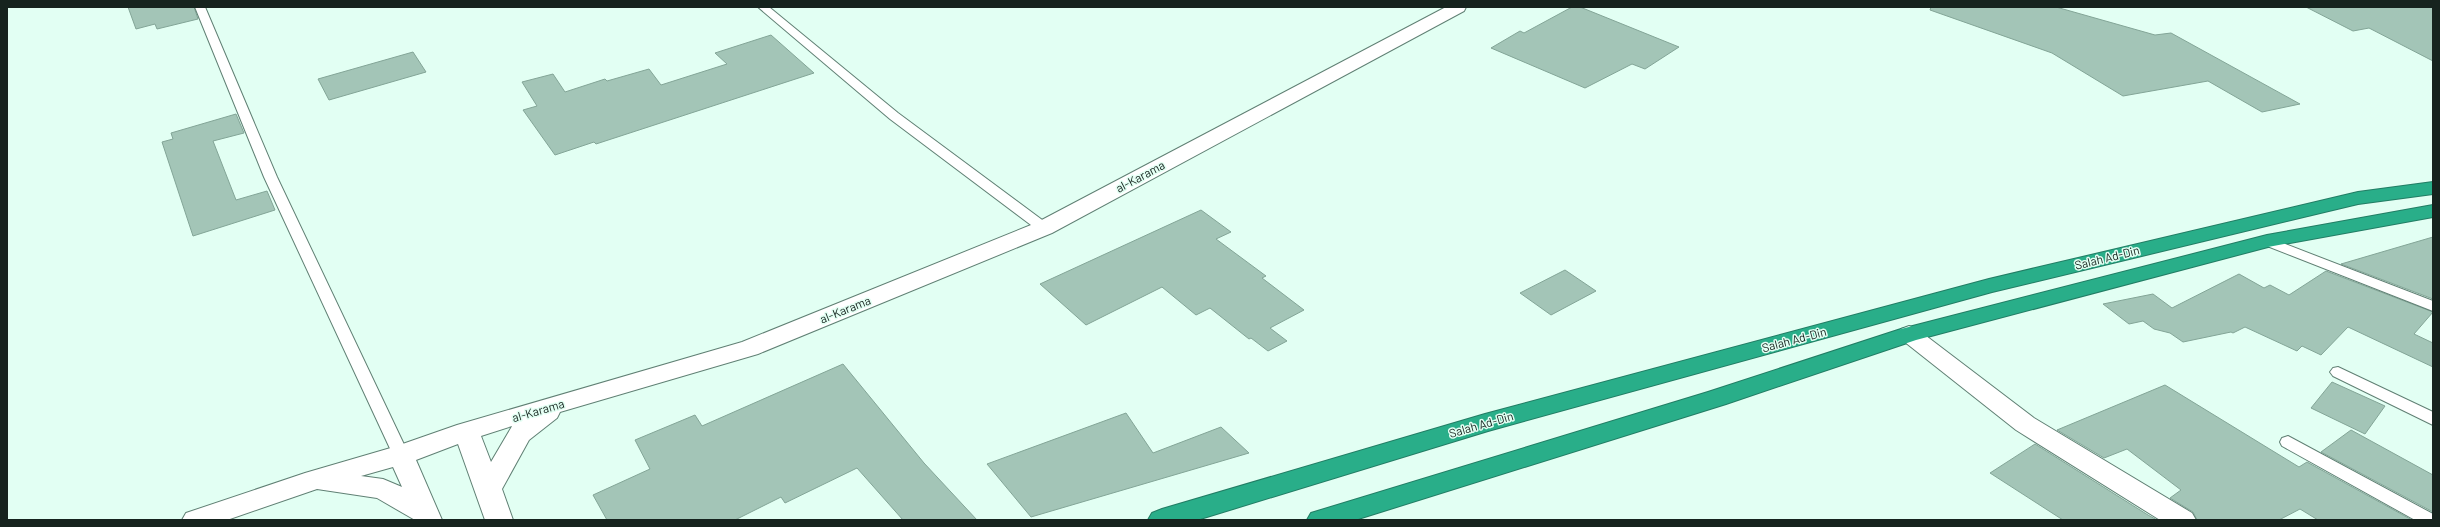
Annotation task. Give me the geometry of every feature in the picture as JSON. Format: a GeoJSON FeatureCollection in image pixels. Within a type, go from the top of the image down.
{"type":"FeatureCollection","features":[{"type":"Feature","properties":{"kind":"highway","name":"Salah Ad-Din"},"geometry":{"type":"LineString","coordinates":[[1162,520],[1485,423],[1989,286],[2358,198],[2433,188]]}},
{"type":"Feature","properties":{"kind":"highway","name":"Salah Ad-Din"},"geometry":{"type":"LineString","coordinates":[[1321,520],[1717,398],[1909,334],[2267,241],[2433,211]]}},
{"type":"Feature","properties":{"kind":"main road","name":"al-Karama"},"geometry":{"type":"LineString","coordinates":[[196,520],[314,480],[402,456],[466,431],[750,348],[1044,228],[1458,7]]}},
{"type":"Feature","properties":{"kind":"main road"},"geometry":{"type":"LineString","coordinates":[[1909,334],[2025,424],[2182,520]]}},
{"type":"Feature","properties":{"kind":"main road"},"geometry":{"type":"LineString","coordinates":[[489,489],[520,434],[557,405]]}},
{"type":"Feature","properties":{"kind":"main road"},"geometry":{"type":"LineString","coordinates":[[466,431],[489,489],[499,520]]}},
{"type":"Feature","properties":{"kind":"main road"},"geometry":{"type":"LineString","coordinates":[[402,456],[428,517]]}},
{"type":"Feature","properties":{"kind":"main road"},"geometry":{"type":"LineString","coordinates":[[314,480],[383,489],[428,517]]}},
{"type":"Feature","properties":{"kind":"lane"},"geometry":{"type":"LineString","coordinates":[[200,7],[222,66],[285,208],[402,456]]}},
{"type":"Feature","properties":{"kind":"lane"},"geometry":{"type":"LineString","coordinates":[[763,7],[894,116],[1044,228]]}},
{"type":"Feature","properties":{"kind":"lane"},"geometry":{"type":"LineString","coordinates":[[2267,241],[2433,306]]}},
{"type":"Feature","properties":{"kind":"lane"},"geometry":{"type":"LineString","coordinates":[[2338,372],[2433,419]]}},
{"type":"Feature","properties":{"kind":"lane"},"geometry":{"type":"LineString","coordinates":[[2288,442],[2430,520]]}},
{"type":"Feature","properties":{"kind":"building"},"geometry":{"type":"Polygon","coordinates":[[[128,7],[194,7],[198,19],[157,29],[155,24],[136,29],[128,7]]]}},
{"type":"Feature","properties":{"kind":"building"},"geometry":{"type":"Polygon","coordinates":[[[1572,7],[1580,7],[1679,47],[1645,69],[1632,64],[1585,88],[1491,48],[1520,31],[1524,33],[1572,7]]]}},
{"type":"Feature","properties":{"kind":"building"},"geometry":{"type":"Polygon","coordinates":[[[1931,7],[2056,7],[2155,35],[2171,33],[2300,104],[2262,112],[2208,81],[2123,96],[2052,53],[1930,10],[1931,7]]]}},
{"type":"Feature","properties":{"kind":"building"},"geometry":{"type":"Polygon","coordinates":[[[2306,7],[2433,7],[2433,61],[2369,28],[2353,31],[2306,7]]]}},
{"type":"Feature","properties":{"kind":"building"},"geometry":{"type":"Polygon","coordinates":[[[771,35],[814,73],[596,144],[594,142],[555,155],[523,110],[537,106],[522,82],[553,74],[565,92],[605,79],[607,81],[649,69],[661,85],[727,64],[715,53],[771,35]]]}},
{"type":"Feature","properties":{"kind":"building"},"geometry":{"type":"Polygon","coordinates":[[[413,52],[426,72],[329,100],[318,79],[413,52]]]}},
{"type":"Feature","properties":{"kind":"building"},"geometry":{"type":"Polygon","coordinates":[[[236,114],[244,133],[213,141],[236,200],[267,191],[275,210],[193,236],[162,142],[173,139],[171,133],[236,114]]]}},
{"type":"Feature","properties":{"kind":"building"},"geometry":{"type":"Polygon","coordinates":[[[1201,210],[1231,232],[1216,239],[1266,276],[1262,278],[1304,310],[1270,328],[1287,341],[1268,351],[1251,338],[1249,339],[1210,308],[1196,315],[1162,287],[1086,325],[1040,284],[1201,210]]]}},
{"type":"Feature","properties":{"kind":"building"},"geometry":{"type":"Polygon","coordinates":[[[2433,237],[2433,299],[2341,264],[2433,237]]]}},
{"type":"Feature","properties":{"kind":"building"},"geometry":{"type":"Polygon","coordinates":[[[1565,270],[1596,291],[1551,315],[1520,293],[1565,270]]]}},
{"type":"Feature","properties":{"kind":"building"},"geometry":{"type":"Polygon","coordinates":[[[2326,271],[2433,312],[2414,334],[2433,343],[2433,367],[2348,327],[2321,355],[2302,346],[2297,351],[2245,327],[2233,333],[2231,332],[2183,342],[2170,333],[2154,329],[2143,321],[2129,324],[2103,304],[2153,294],[2172,308],[2239,274],[2264,288],[2270,285],[2289,295],[2326,271]]]}},
{"type":"Feature","properties":{"kind":"building"},"geometry":{"type":"Polygon","coordinates":[[[843,364],[924,463],[977,520],[903,520],[857,468],[785,503],[781,497],[735,520],[607,520],[593,495],[650,469],[635,440],[695,415],[702,426],[843,364]]]}},
{"type":"Feature","properties":{"kind":"building"},"geometry":{"type":"Polygon","coordinates":[[[2332,382],[2385,406],[2365,434],[2311,408],[2332,382]]]}},
{"type":"Feature","properties":{"kind":"building"},"geometry":{"type":"Polygon","coordinates":[[[2165,385],[2299,467],[2307,462],[2412,520],[2318,520],[2300,509],[2279,520],[2197,520],[2193,512],[2170,498],[2181,490],[2127,449],[2104,458],[2057,430],[2165,385]]]}},
{"type":"Feature","properties":{"kind":"building"},"geometry":{"type":"Polygon","coordinates":[[[1126,413],[1153,453],[1221,427],[1249,453],[1031,517],[987,464],[1126,413]]]}},
{"type":"Feature","properties":{"kind":"building"},"geometry":{"type":"Polygon","coordinates":[[[2351,430],[2433,475],[2433,512],[2321,452],[2351,430]]]}},
{"type":"Feature","properties":{"kind":"building"},"geometry":{"type":"Polygon","coordinates":[[[2035,444],[2157,520],[2063,520],[1990,473],[2035,444]]]}}]}
